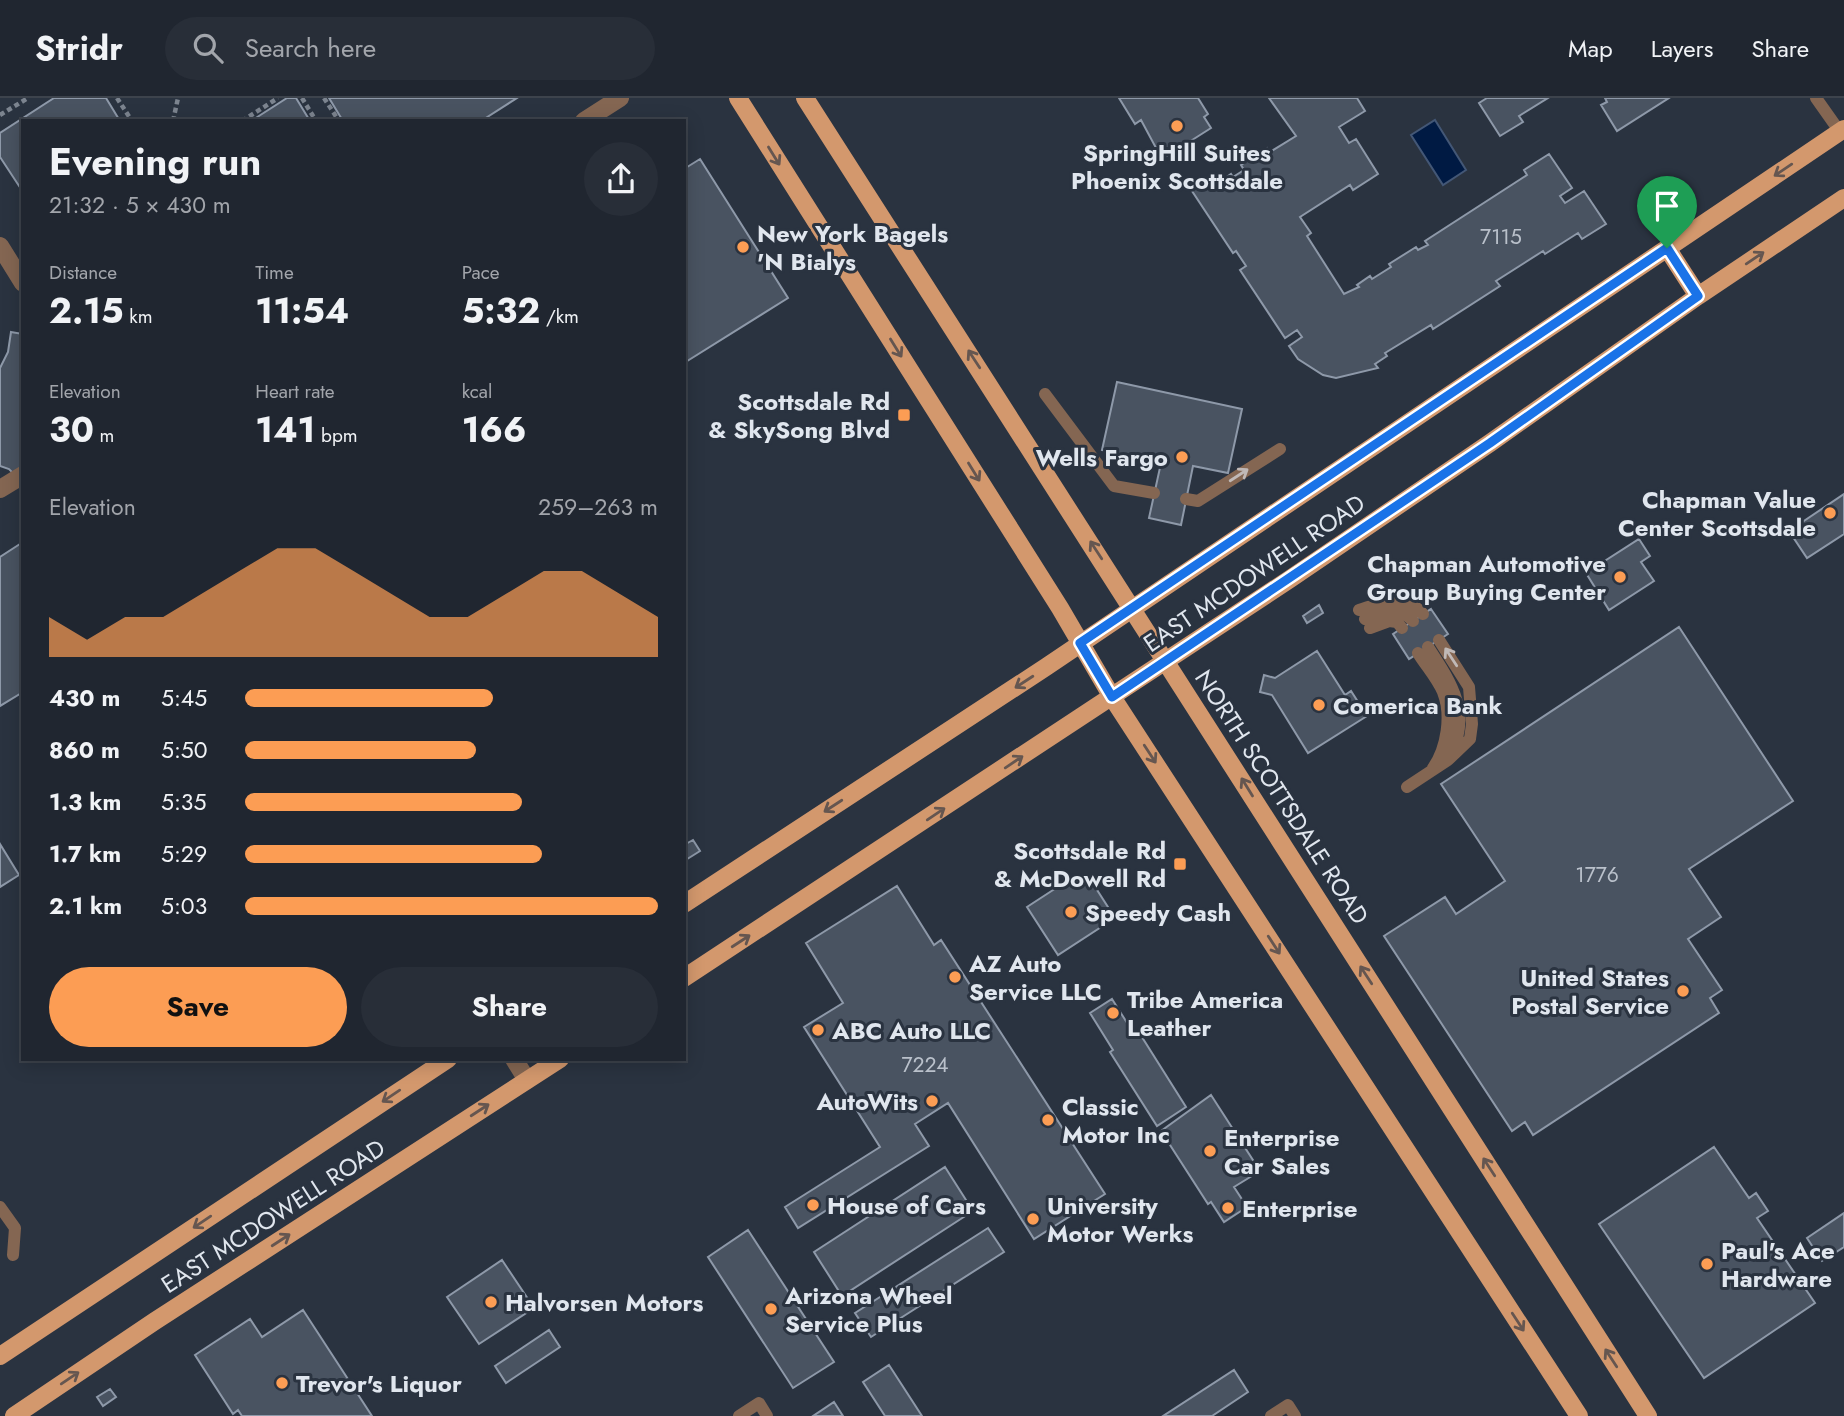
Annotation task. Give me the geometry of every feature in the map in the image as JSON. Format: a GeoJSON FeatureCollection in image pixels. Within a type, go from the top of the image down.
{"type":"FeatureCollection","features":[{"type":"Feature","properties":{"kind":"main road"},"geometry":{"type":"LineString","coordinates":[[738,98],[1046,586],[1112,697],[1579,1416]]}},
{"type":"Feature","properties":{"kind":"main road","name":"NORTH SCOTTSDALE ROAD"},"geometry":{"type":"LineString","coordinates":[[806,98],[1648,1416]]}},
{"type":"Feature","properties":{"kind":"main road","name":"EAST MCDOWELL ROAD"},"geometry":{"type":"LineString","coordinates":[[686,903],[1133,608],[1842,131]]}},
{"type":"Feature","properties":{"kind":"main road","name":"EAST MCDOWELL ROAD"},"geometry":{"type":"LineString","coordinates":[[686,977],[1167,661],[1490,443],[1698,296],[1844,198]]}},
{"type":"Feature","properties":{"kind":"main road"},"geometry":{"type":"LineString","coordinates":[[1667,248],[1698,296]]}},
{"type":"Feature","properties":{"kind":"main road","name":"EAST MCDOWELL ROAD"},"geometry":{"type":"LineString","coordinates":[[0,1356],[445,1061]]}},
{"type":"Feature","properties":{"kind":"main road","name":"EAST MCDOWELL ROAD"},"geometry":{"type":"LineString","coordinates":[[14,1416],[557,1061]]}},
{"type":"Feature","properties":{"kind":"street"},"geometry":{"type":"LineString","coordinates":[[587,119],[620,98]]}},
{"type":"Feature","properties":{"kind":"street"},"geometry":{"type":"LineString","coordinates":[[0,246],[21,280]]}},
{"type":"Feature","properties":{"kind":"street"},"geometry":{"type":"LineString","coordinates":[[0,489],[21,476]]}},
{"type":"Feature","properties":{"kind":"street"},"geometry":{"type":"LineString","coordinates":[[515,1061],[527,1080]]}},
{"type":"Feature","properties":{"kind":"lane"},"geometry":{"type":"LineString","coordinates":[[1816,98],[1842,131]]}},
{"type":"Feature","properties":{"kind":"lane"},"geometry":{"type":"LineString","coordinates":[[1045,394],[1114,485],[1154,493]]}},
{"type":"Feature","properties":{"kind":"lane"},"geometry":{"type":"LineString","coordinates":[[1186,499],[1198,501],[1280,449]]}},
{"type":"Feature","properties":{"kind":"lane"},"geometry":{"type":"LineString","coordinates":[[1407,600],[1415,604],[1413,621],[1365,619],[1378,604],[1407,600]]}},
{"type":"Feature","properties":{"kind":"lane"},"geometry":{"type":"LineString","coordinates":[[1407,787],[1448,760],[1470,739],[1469,687],[1429,647],[1447,715],[1444,744],[1431,771]]}},
{"type":"Feature","properties":{"kind":"lane"},"geometry":{"type":"LineString","coordinates":[[0,1207],[15,1228],[13,1255]]}},
{"type":"Feature","properties":{"kind":"lane"},"geometry":{"type":"LineString","coordinates":[[739,1416],[759,1404],[767,1416]]}},
{"type":"Feature","properties":{"kind":"lane"},"geometry":{"type":"LineString","coordinates":[[1271,1416],[1288,1405],[1295,1416]]}},
{"type":"Feature","properties":{"kind":"path"},"geometry":{"type":"LineString","coordinates":[[0,115],[28,98]]}},
{"type":"Feature","properties":{"kind":"path"},"geometry":{"type":"LineString","coordinates":[[117,98],[131,119]]}},
{"type":"Feature","properties":{"kind":"path"},"geometry":{"type":"LineString","coordinates":[[173,119],[178,98]]}},
{"type":"Feature","properties":{"kind":"path"},"geometry":{"type":"LineString","coordinates":[[245,119],[278,98]]}},
{"type":"Feature","properties":{"kind":"path"},"geometry":{"type":"LineString","coordinates":[[302,98],[315,119]]}},
{"type":"Feature","properties":{"kind":"path"},"geometry":{"type":"LineString","coordinates":[[324,98],[338,119]]}},
{"type":"Feature","properties":{"kind":"water"},"geometry":{"type":"Polygon","coordinates":[[[1435,120],[1466,170],[1443,185],[1411,135],[1435,120]]]}},
{"type":"Feature","properties":{"kind":"building"},"geometry":{"type":"Polygon","coordinates":[[[54,98],[106,98],[119,119],[22,119],[54,98]]]}},
{"type":"Feature","properties":{"kind":"building"},"geometry":{"type":"Polygon","coordinates":[[[287,98],[296,98],[309,119],[254,119],[287,98]]]}},
{"type":"Feature","properties":{"kind":"building"},"geometry":{"type":"Polygon","coordinates":[[[329,98],[517,98],[484,119],[342,119],[329,98]]]}},
{"type":"Feature","properties":{"kind":"building","name":"SpringHill Suites Phoenix Scottsdale"},"geometry":{"type":"Polygon","coordinates":[[[1119,98],[1198,98],[1208,114],[1204,117],[1211,128],[1167,156],[1160,146],[1156,148],[1141,120],[1135,124],[1119,98]]]}},
{"type":"Feature","properties":{"kind":"building"},"geometry":{"type":"Polygon","coordinates":[[[1269,98],[1357,98],[1365,111],[1339,127],[1349,143],[1356,139],[1378,174],[1353,190],[1350,185],[1300,217],[1311,233],[1307,236],[1344,294],[1359,287],[1357,285],[1370,276],[1372,279],[1391,267],[1389,264],[1416,247],[1418,250],[1428,245],[1425,241],[1527,175],[1524,170],[1549,154],[1572,188],[1560,196],[1565,203],[1584,191],[1606,224],[1582,239],[1578,233],[1545,254],[1543,251],[1496,281],[1500,286],[1433,329],[1431,325],[1385,353],[1387,356],[1375,364],[1378,368],[1336,378],[1323,375],[1298,359],[1289,346],[1302,337],[1297,330],[1285,338],[1240,270],[1246,266],[1236,251],[1233,253],[1192,191],[1214,177],[1218,183],[1231,174],[1233,177],[1244,170],[1241,165],[1267,148],[1270,152],[1296,136],[1269,98]]]}},
{"type":"Feature","properties":{"kind":"building"},"geometry":{"type":"Polygon","coordinates":[[[1487,98],[1548,98],[1519,116],[1523,122],[1500,136],[1479,103],[1487,98]]]}},
{"type":"Feature","properties":{"kind":"building"},"geometry":{"type":"Polygon","coordinates":[[[1605,98],[1669,98],[1617,131],[1601,105],[1607,102],[1605,98]]]}},
{"type":"Feature","properties":{"kind":"building"},"geometry":{"type":"Polygon","coordinates":[[[21,119],[21,189],[0,157],[0,133],[21,119]]]}},
{"type":"Feature","properties":{"kind":"building"},"geometry":{"type":"Polygon","coordinates":[[[700,159],[788,298],[686,362],[686,168],[700,159]]]}},
{"type":"Feature","properties":{"kind":"building"},"geometry":{"type":"Polygon","coordinates":[[[11,332],[21,334],[21,484],[9,469],[0,466],[0,368],[8,352],[11,332]]]}},
{"type":"Feature","properties":{"kind":"building","name":"Wells Fargo"},"geometry":{"type":"Polygon","coordinates":[[[1117,382],[1242,409],[1228,473],[1193,466],[1181,525],[1149,518],[1161,463],[1102,450],[1117,382]]]}},
{"type":"Feature","properties":{"kind":"building","name":"Chapman Value Center Scottsdale"},"geometry":{"type":"Polygon","coordinates":[[[1844,494],[1844,534],[1807,558],[1789,531],[1844,494]]]}},
{"type":"Feature","properties":{"kind":"building","name":"Chapman Automotive Group Buying Center"},"geometry":{"type":"Polygon","coordinates":[[[1639,539],[1650,556],[1641,562],[1654,581],[1609,610],[1586,573],[1639,539]]]}},
{"type":"Feature","properties":{"kind":"building"},"geometry":{"type":"Polygon","coordinates":[[[21,543],[21,693],[0,706],[0,557],[21,543]]]}},
{"type":"Feature","properties":{"kind":"building"},"geometry":{"type":"Polygon","coordinates":[[[1319,605],[1323,613],[1307,623],[1303,616],[1319,605]]]}},
{"type":"Feature","properties":{"kind":"building","name":"Comerica Bank"},"geometry":{"type":"Polygon","coordinates":[[[1431,609],[1448,634],[1409,659],[1393,634],[1431,609]]]}},
{"type":"Feature","properties":{"kind":"building"},"geometry":{"type":"Polygon","coordinates":[[[1679,627],[1793,801],[1689,869],[1721,917],[1688,939],[1722,990],[1710,998],[1719,1013],[1533,1135],[1525,1122],[1512,1131],[1384,936],[1445,897],[1456,914],[1505,881],[1441,784],[1679,627]]]}},
{"type":"Feature","properties":{"kind":"building","name":"Comerica Bank"},"geometry":{"type":"Polygon","coordinates":[[[1317,651],[1345,695],[1351,691],[1367,716],[1308,753],[1272,695],[1260,692],[1264,675],[1275,678],[1317,651]]]}},
{"type":"Feature","properties":{"kind":"building"},"geometry":{"type":"Polygon","coordinates":[[[693,840],[700,851],[686,860],[686,844],[693,840]]]}},
{"type":"Feature","properties":{"kind":"building"},"geometry":{"type":"Polygon","coordinates":[[[0,844],[19,875],[0,887],[0,844]]]}},
{"type":"Feature","properties":{"kind":"building","name":"Speedy Cash"},"geometry":{"type":"Polygon","coordinates":[[[1073,877],[1090,879],[1115,918],[1058,955],[1027,907],[1073,877]]]}},
{"type":"Feature","properties":{"kind":"building"},"geometry":{"type":"Polygon","coordinates":[[[897,886],[934,945],[941,940],[1105,1194],[1034,1239],[948,1103],[915,1124],[929,1146],[798,1228],[785,1207],[880,1147],[804,1027],[843,1003],[806,943],[897,886]]]}},
{"type":"Feature","properties":{"kind":"building"},"geometry":{"type":"Polygon","coordinates":[[[1112,999],[1136,1037],[1140,1034],[1186,1107],[1157,1126],[1110,1052],[1113,1050],[1090,1013],[1112,999]]]}},
{"type":"Feature","properties":{"kind":"building","name":"Enterprise Car Sales"},"geometry":{"type":"Polygon","coordinates":[[[1211,1095],[1260,1171],[1234,1187],[1247,1207],[1224,1222],[1211,1202],[1208,1204],[1161,1131],[1211,1095]]]}},
{"type":"Feature","properties":{"kind":"building","name":"Paul's Ace Hardware"},"geometry":{"type":"Polygon","coordinates":[[[1714,1147],[1749,1198],[1756,1193],[1768,1211],[1757,1218],[1815,1303],[1704,1378],[1599,1224],[1714,1147]]]}},
{"type":"Feature","properties":{"kind":"building"},"geometry":{"type":"Polygon","coordinates":[[[945,1167],[973,1211],[842,1296],[814,1252],[945,1167]]]}},
{"type":"Feature","properties":{"kind":"building"},"geometry":{"type":"Polygon","coordinates":[[[1844,1213],[1844,1247],[1822,1261],[1807,1238],[1844,1213]]]}},
{"type":"Feature","properties":{"kind":"building"},"geometry":{"type":"Polygon","coordinates":[[[988,1228],[1004,1252],[871,1337],[855,1313],[988,1228]]]}},
{"type":"Feature","properties":{"kind":"building","name":"Arizona Wheel Service Plus"},"geometry":{"type":"Polygon","coordinates":[[[748,1230],[834,1362],[793,1388],[708,1257],[748,1230]]]}},
{"type":"Feature","properties":{"kind":"building","name":"Halvorsen Motors"},"geometry":{"type":"Polygon","coordinates":[[[502,1260],[534,1308],[479,1344],[447,1297],[502,1260]]]}},
{"type":"Feature","properties":{"kind":"building","name":"Trevor's Liquor"},"geometry":{"type":"Polygon","coordinates":[[[303,1310],[372,1416],[242,1416],[238,1410],[233,1414],[195,1355],[250,1319],[262,1337],[303,1310]]]}},
{"type":"Feature","properties":{"kind":"building"},"geometry":{"type":"Polygon","coordinates":[[[549,1330],[560,1347],[506,1383],[495,1366],[549,1330]]]}},
{"type":"Feature","properties":{"kind":"building"},"geometry":{"type":"Polygon","coordinates":[[[889,1365],[922,1416],[885,1416],[863,1382],[889,1365]]]}},
{"type":"Feature","properties":{"kind":"building"},"geometry":{"type":"Polygon","coordinates":[[[1234,1370],[1248,1392],[1212,1416],[1163,1416],[1234,1370]]]}},
{"type":"Feature","properties":{"kind":"building"},"geometry":{"type":"Polygon","coordinates":[[[110,1389],[116,1397],[103,1406],[97,1397],[110,1389]]]}},
{"type":"Feature","properties":{"kind":"building"},"geometry":{"type":"Polygon","coordinates":[[[834,1402],[843,1416],[813,1416],[834,1402]]]}},
{"type":"Feature","properties":{"kind":"place","name":"SpringHill Suites Phoenix Scottsdale"},"geometry":{"type":"Point","coordinates":[1177,126]}},
{"type":"Feature","properties":{"kind":"place","name":"New York Bagels 'N Bialys"},"geometry":{"type":"Point","coordinates":[743,247]}},
{"type":"Feature","properties":{"kind":"place","name":"Scottsdale Rd & SkySong Blvd"},"geometry":{"type":"Point","coordinates":[904,415]}},
{"type":"Feature","properties":{"kind":"place","name":"Wells Fargo"},"geometry":{"type":"Point","coordinates":[1182,457]}},
{"type":"Feature","properties":{"kind":"place","name":"Chapman Value Center Scottsdale"},"geometry":{"type":"Point","coordinates":[1830,513]}},
{"type":"Feature","properties":{"kind":"place","name":"Chapman Automotive Group Buying Center"},"geometry":{"type":"Point","coordinates":[1620,577]}},
{"type":"Feature","properties":{"kind":"place","name":"Comerica Bank"},"geometry":{"type":"Point","coordinates":[1319,705]}},
{"type":"Feature","properties":{"kind":"place","name":"Scottsdale Rd & McDowell Rd"},"geometry":{"type":"Point","coordinates":[1180,864]}},
{"type":"Feature","properties":{"kind":"place","name":"Speedy Cash"},"geometry":{"type":"Point","coordinates":[1071,912]}},
{"type":"Feature","properties":{"kind":"place","name":"AZ Auto Service LLC"},"geometry":{"type":"Point","coordinates":[955,977]}},
{"type":"Feature","properties":{"kind":"place","name":"United States Postal Service"},"geometry":{"type":"Point","coordinates":[1683,991]}},
{"type":"Feature","properties":{"kind":"place","name":"Tribe America Leather"},"geometry":{"type":"Point","coordinates":[1113,1013]}},
{"type":"Feature","properties":{"kind":"place","name":"ABC Auto LLC"},"geometry":{"type":"Point","coordinates":[818,1030]}},
{"type":"Feature","properties":{"kind":"place","name":"AutoWits"},"geometry":{"type":"Point","coordinates":[932,1101]}},
{"type":"Feature","properties":{"kind":"place","name":"Classic Motor Inc"},"geometry":{"type":"Point","coordinates":[1048,1120]}},
{"type":"Feature","properties":{"kind":"place","name":"Enterprise Car Sales"},"geometry":{"type":"Point","coordinates":[1210,1151]}},
{"type":"Feature","properties":{"kind":"place","name":"House of Cars"},"geometry":{"type":"Point","coordinates":[813,1205]}},
{"type":"Feature","properties":{"kind":"place","name":"Enterprise"},"geometry":{"type":"Point","coordinates":[1228,1208]}},
{"type":"Feature","properties":{"kind":"place","name":"University Motor Werks"},"geometry":{"type":"Point","coordinates":[1033,1219]}},
{"type":"Feature","properties":{"kind":"place","name":"Paul's Ace Hardware"},"geometry":{"type":"Point","coordinates":[1707,1264]}},
{"type":"Feature","properties":{"kind":"place","name":"Halvorsen Motors"},"geometry":{"type":"Point","coordinates":[491,1302]}},
{"type":"Feature","properties":{"kind":"place","name":"Arizona Wheel Service Plus"},"geometry":{"type":"Point","coordinates":[771,1309]}},
{"type":"Feature","properties":{"kind":"place","name":"Trevor's Liquor"},"geometry":{"type":"Point","coordinates":[282,1383]}},
{"type":"Feature","properties":{"kind":"route"},"geometry":{"type":"LineString","coordinates":[[1667,248],[1698,296],[1490,443],[1112,697],[1080,643],[1667,248]]}}]}
